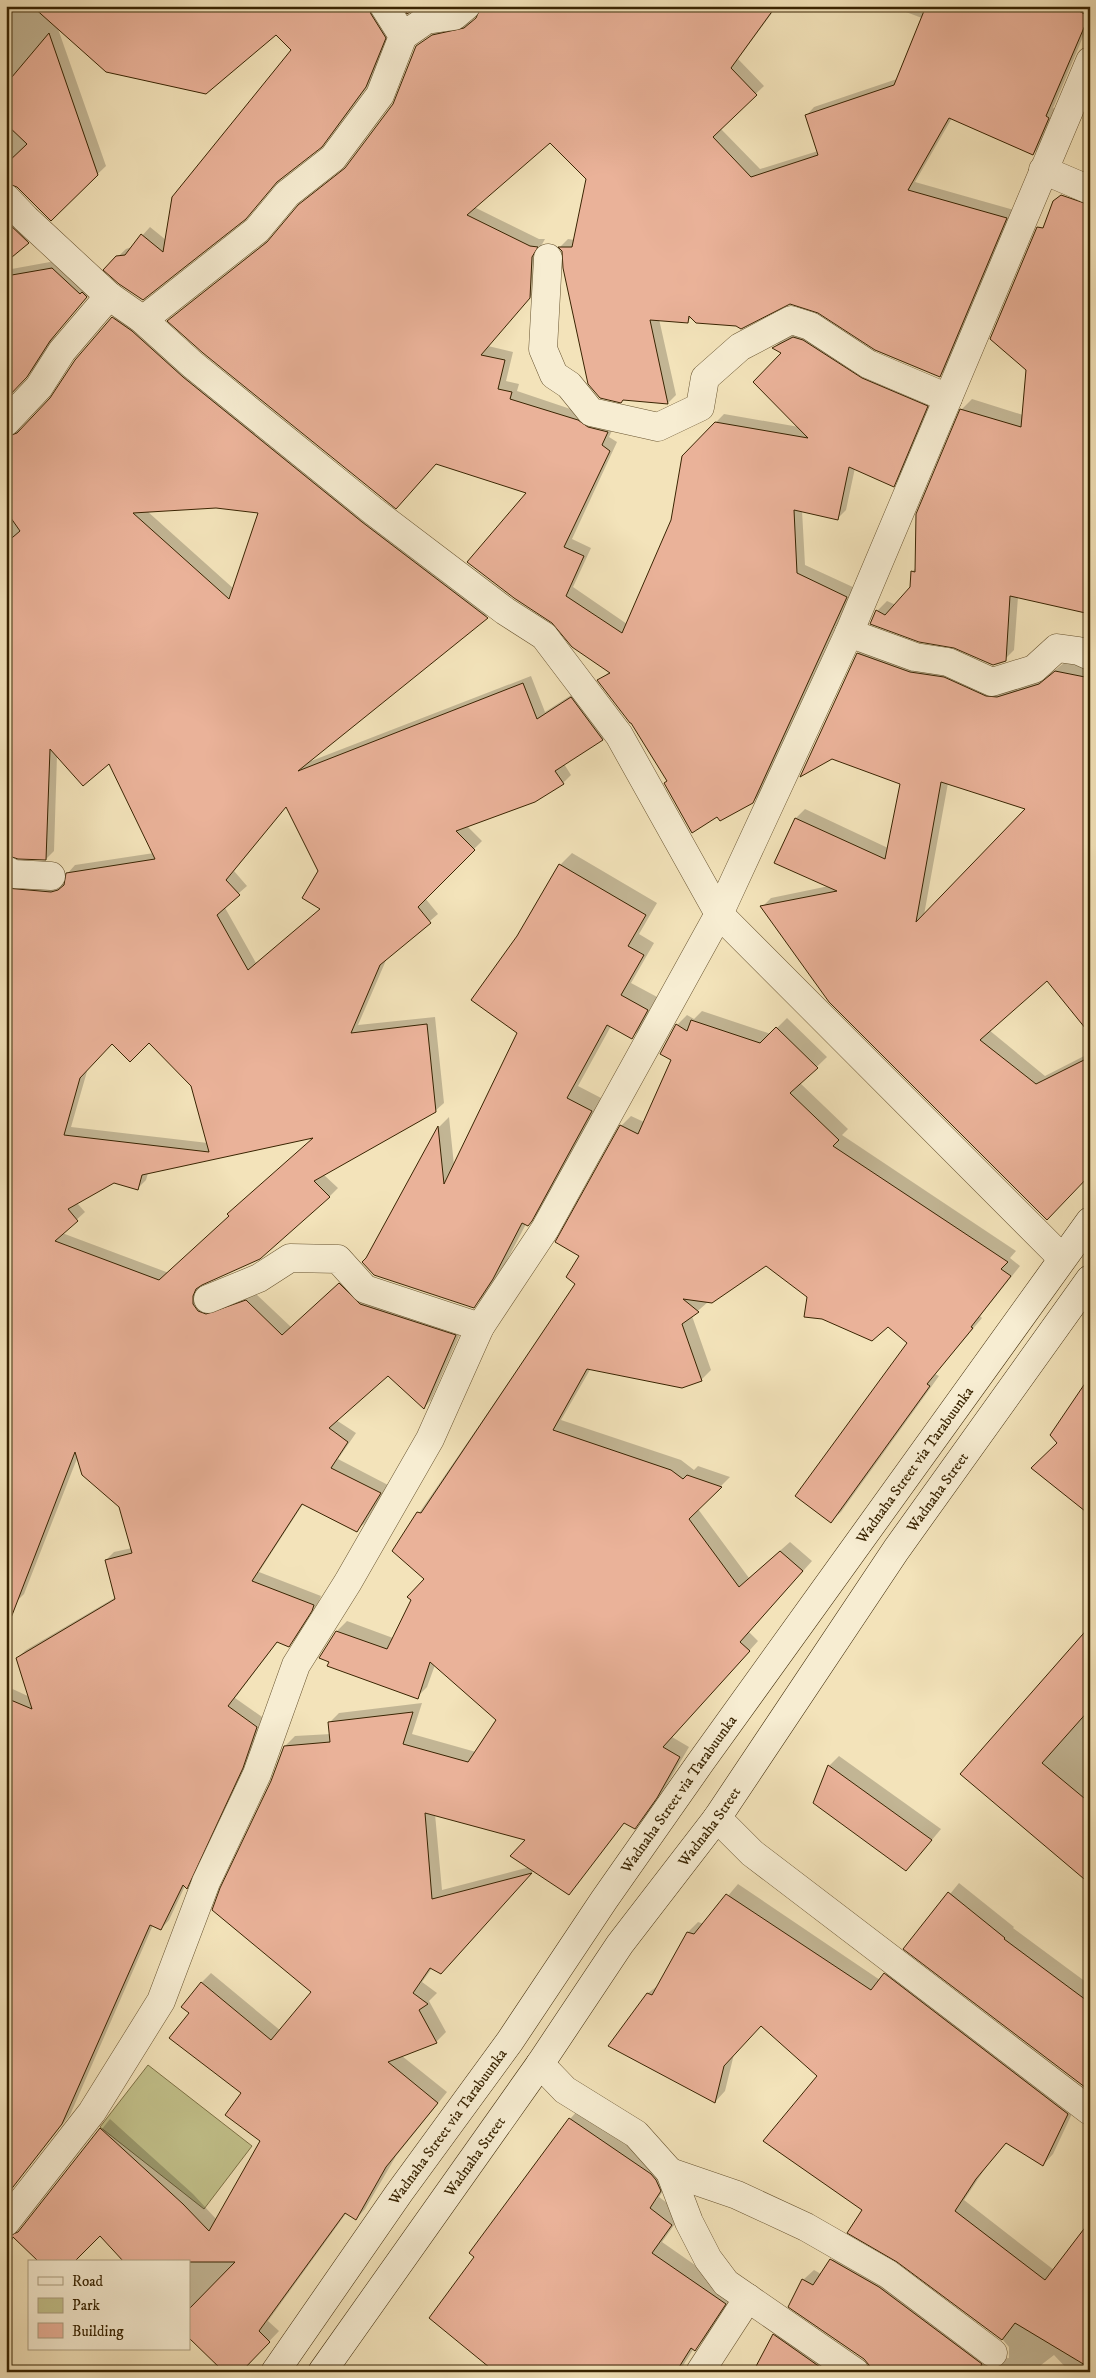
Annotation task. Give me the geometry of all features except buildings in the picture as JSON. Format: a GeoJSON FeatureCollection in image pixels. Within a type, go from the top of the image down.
{"type":"FeatureCollection","features":[{"type":"Feature","properties":{"kind":"street"},"geometry":{"type":"LineString","coordinates":[[384,6],[403,36]]}},
{"type":"Feature","properties":{"kind":"street"},"geometry":{"type":"LineString","coordinates":[[142,319],[257,230],[287,194],[333,158],[380,95],[403,36],[426,20],[454,16],[466,6]]}},
{"type":"Feature","properties":{"kind":"street"},"geometry":{"type":"LineString","coordinates":[[6,2222],[92,2112],[161,2001],[206,1882],[257,1774],[296,1665],[348,1582],[430,1439],[480,1327],[545,1229],[719,914],[849,633],[1090,61]]}},
{"type":"Feature","properties":{"kind":"street"},"geometry":{"type":"LineString","coordinates":[[1043,170],[1090,190]]}},
{"type":"Feature","properties":{"kind":"street"},"geometry":{"type":"LineString","coordinates":[[6,198],[109,296],[142,319],[194,365],[372,510],[504,611],[544,636],[619,736],[719,914],[1062,1258]]}},
{"type":"Feature","properties":{"kind":"street"},"geometry":{"type":"LineString","coordinates":[[548,258],[543,349],[554,375],[569,385],[591,412],[658,427],[700,407],[705,378],[740,347],[791,320],[810,326],[868,364],[948,398]]}},
{"type":"Feature","properties":{"kind":"street"},"geometry":{"type":"LineString","coordinates":[[6,422],[39,387],[62,351],[109,296]]}},
{"type":"Feature","properties":{"kind":"street"},"geometry":{"type":"LineString","coordinates":[[849,633],[915,657],[948,662],[992,682],[1034,669],[1057,648],[1079,651],[1090,656]]}},
{"type":"Feature","properties":{"kind":"street"},"geometry":{"type":"LineString","coordinates":[[6,870],[14,874],[51,876]]}},
{"type":"Feature","properties":{"kind":"street","name":"Wadnaha Street via Tarabuunka"},"geometry":{"type":"LineString","coordinates":[[275,2372],[399,2193],[510,2041],[700,1763],[1090,1221]]}},
{"type":"Feature","properties":{"kind":"street"},"geometry":{"type":"LineString","coordinates":[[208,1299],[259,1278],[290,1258],[338,1259],[366,1289],[480,1327]]}},
{"type":"Feature","properties":{"kind":"street","name":"Wadnaha Street"},"geometry":{"type":"LineString","coordinates":[[322,2372],[540,2064],[620,1944],[716,1818],[896,1550],[1089,1281]]}},
{"type":"Feature","properties":{"kind":"street"},"geometry":{"type":"LineString","coordinates":[[716,1818],[752,1853],[1090,2111]]}},
{"type":"Feature","properties":{"kind":"street"},"geometry":{"type":"LineString","coordinates":[[559,1968],[589,1992]]}},
{"type":"Feature","properties":{"kind":"street"},"geometry":{"type":"LineString","coordinates":[[540,2064],[565,2090],[636,2134],[670,2172],[689,2222],[708,2259],[726,2283],[855,2372]]}},
{"type":"Feature","properties":{"kind":"street"},"geometry":{"type":"LineString","coordinates":[[670,2172],[737,2195],[806,2227],[888,2274],[993,2353]]}},
{"type":"Feature","properties":{"kind":"street"},"geometry":{"type":"LineString","coordinates":[[700,2372],[748,2298]]}},
{"type":"Feature","properties":{"kind":"green space"},"geometry":{"type":"Polygon","coordinates":[[[148,2065],[252,2146],[204,2209],[100,2127],[148,2065]]]}}]}
